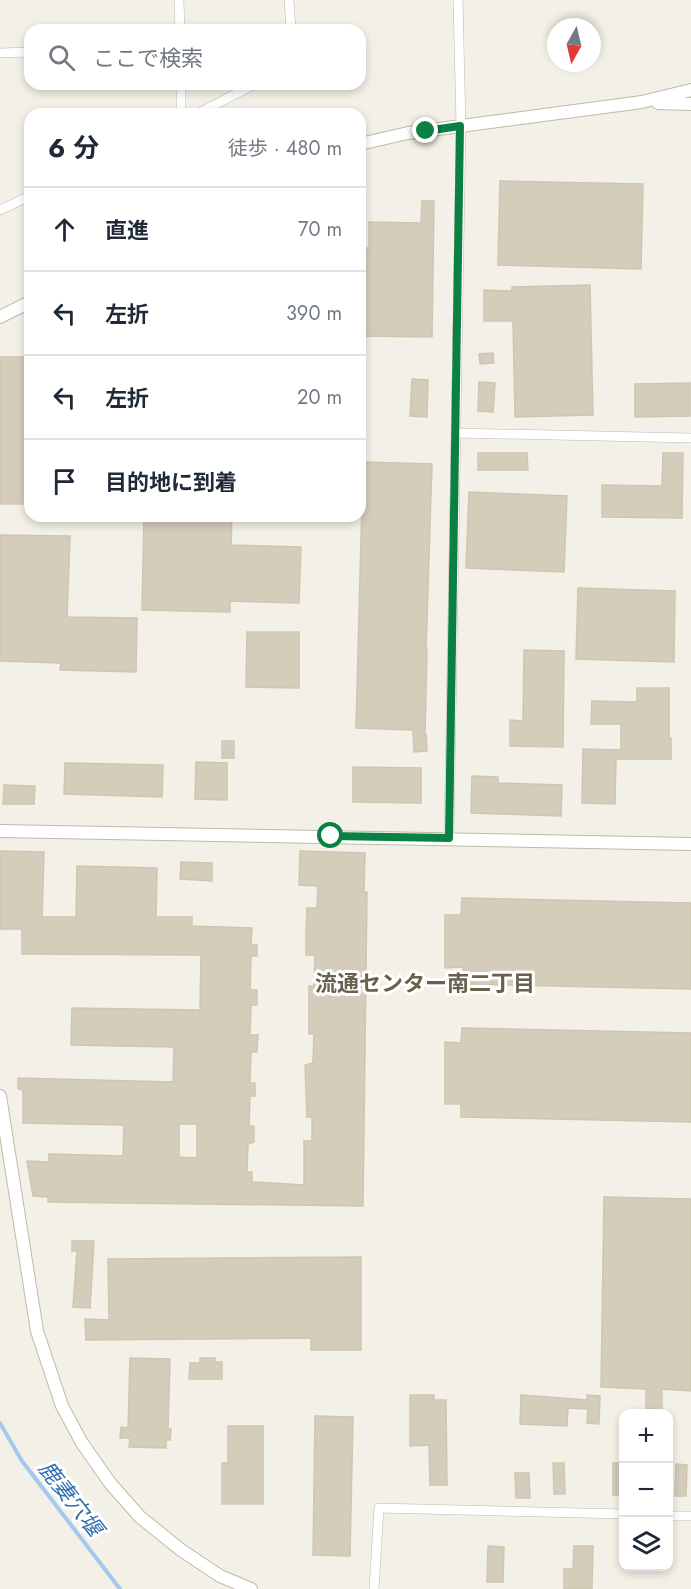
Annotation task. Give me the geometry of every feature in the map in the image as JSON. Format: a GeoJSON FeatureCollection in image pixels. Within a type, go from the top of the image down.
{"type":"FeatureCollection","features":[{"type":"Feature","properties":{"kind":"street"},"geometry":{"type":"LineString","coordinates":[[179,0],[180,24]]}},
{"type":"Feature","properties":{"kind":"street"},"geometry":{"type":"LineString","coordinates":[[289,0],[291,24]]}},
{"type":"Feature","properties":{"kind":"street"},"geometry":{"type":"LineString","coordinates":[[449,838],[457,433],[460,126],[458,0]]}},
{"type":"Feature","properties":{"kind":"street"},"geometry":{"type":"LineString","coordinates":[[0,53],[24,52]]}},
{"type":"Feature","properties":{"kind":"street"},"geometry":{"type":"LineString","coordinates":[[181,90],[181,108]]}},
{"type":"Feature","properties":{"kind":"street"},"geometry":{"type":"LineString","coordinates":[[209,108],[243,90]]}},
{"type":"Feature","properties":{"kind":"street"},"geometry":{"type":"LineString","coordinates":[[366,143],[408,133],[642,102],[691,90]]}},
{"type":"Feature","properties":{"kind":"street"},"geometry":{"type":"LineString","coordinates":[[642,102],[691,104]]}},
{"type":"Feature","properties":{"kind":"street"},"geometry":{"type":"LineString","coordinates":[[0,210],[24,199]]}},
{"type":"Feature","properties":{"kind":"street"},"geometry":{"type":"LineString","coordinates":[[0,317],[24,305]]}},
{"type":"Feature","properties":{"kind":"street"},"geometry":{"type":"LineString","coordinates":[[457,433],[691,438]]}},
{"type":"Feature","properties":{"kind":"street"},"geometry":{"type":"LineString","coordinates":[[0,831],[691,844]]}},
{"type":"Feature","properties":{"kind":"street"},"geometry":{"type":"LineString","coordinates":[[0,1096],[37,1331],[62,1406],[82,1443],[110,1483],[140,1517],[181,1550],[220,1576],[251,1589]]}},
{"type":"Feature","properties":{"kind":"street"},"geometry":{"type":"LineString","coordinates":[[374,1589],[379,1508],[619,1515]]}},
{"type":"Feature","properties":{"kind":"street"},"geometry":{"type":"LineString","coordinates":[[673,1516],[691,1516]]}},
{"type":"Feature","properties":{"kind":"building"},"geometry":{"type":"Polygon","coordinates":[[[500,181],[643,184],[641,269],[498,265],[500,181]]]}},
{"type":"Feature","properties":{"kind":"building"},"geometry":{"type":"Polygon","coordinates":[[[422,201],[434,201],[432,337],[366,336],[366,248],[369,248],[369,222],[421,223],[422,201]]]}},
{"type":"Feature","properties":{"kind":"building"},"geometry":{"type":"Polygon","coordinates":[[[590,285],[593,415],[515,417],[513,321],[484,321],[484,290],[512,291],[512,287],[590,285]]]}},
{"type":"Feature","properties":{"kind":"building"},"geometry":{"type":"Polygon","coordinates":[[[493,353],[494,363],[480,364],[479,354],[493,353]]]}},
{"type":"Feature","properties":{"kind":"building"},"geometry":{"type":"Polygon","coordinates":[[[0,357],[24,357],[24,504],[0,504],[0,357]]]}},
{"type":"Feature","properties":{"kind":"building"},"geometry":{"type":"Polygon","coordinates":[[[412,379],[428,380],[427,417],[410,416],[412,379]]]}},
{"type":"Feature","properties":{"kind":"building"},"geometry":{"type":"Polygon","coordinates":[[[479,382],[495,383],[493,412],[478,411],[479,382]]]}},
{"type":"Feature","properties":{"kind":"building"},"geometry":{"type":"Polygon","coordinates":[[[690,383],[690,416],[635,417],[635,384],[690,383]]]}},
{"type":"Feature","properties":{"kind":"building"},"geometry":{"type":"Polygon","coordinates":[[[478,453],[527,453],[528,470],[478,470],[478,453]]]}},
{"type":"Feature","properties":{"kind":"building"},"geometry":{"type":"Polygon","coordinates":[[[663,453],[683,453],[682,518],[602,517],[602,485],[662,486],[663,453]]]}},
{"type":"Feature","properties":{"kind":"building"},"geometry":{"type":"Polygon","coordinates":[[[366,462],[432,464],[426,650],[425,735],[427,751],[414,752],[413,730],[356,728],[361,522],[366,522],[366,462]]]}},
{"type":"Feature","properties":{"kind":"building"},"geometry":{"type":"Polygon","coordinates":[[[469,492],[567,496],[564,572],[466,568],[469,492]]]}},
{"type":"Feature","properties":{"kind":"building"},"geometry":{"type":"Polygon","coordinates":[[[144,522],[232,522],[231,545],[301,547],[299,603],[230,601],[230,612],[142,610],[144,522]]]}},
{"type":"Feature","properties":{"kind":"building"},"geometry":{"type":"Polygon","coordinates":[[[0,535],[70,536],[67,617],[137,618],[136,672],[60,670],[61,663],[0,661],[0,535]]]}},
{"type":"Feature","properties":{"kind":"building"},"geometry":{"type":"Polygon","coordinates":[[[578,588],[675,591],[674,662],[576,659],[578,588]]]}},
{"type":"Feature","properties":{"kind":"building"},"geometry":{"type":"Polygon","coordinates":[[[247,632],[299,632],[299,688],[246,687],[247,632]]]}},
{"type":"Feature","properties":{"kind":"building"},"geometry":{"type":"Polygon","coordinates":[[[524,650],[564,651],[563,747],[510,746],[510,720],[523,721],[524,650]]]}},
{"type":"Feature","properties":{"kind":"building"},"geometry":{"type":"Polygon","coordinates":[[[637,688],[669,688],[671,759],[616,759],[615,804],[582,803],[583,749],[621,750],[621,724],[591,724],[592,701],[637,702],[637,688]]]}},
{"type":"Feature","properties":{"kind":"building"},"geometry":{"type":"Polygon","coordinates":[[[222,741],[234,741],[234,758],[222,758],[222,741]]]}},
{"type":"Feature","properties":{"kind":"building"},"geometry":{"type":"Polygon","coordinates":[[[196,762],[227,763],[227,800],[195,799],[196,762]]]}},
{"type":"Feature","properties":{"kind":"building"},"geometry":{"type":"Polygon","coordinates":[[[65,763],[163,765],[162,797],[64,794],[65,763]]]}},
{"type":"Feature","properties":{"kind":"building"},"geometry":{"type":"Polygon","coordinates":[[[353,767],[421,768],[421,803],[353,802],[353,767]]]}},
{"type":"Feature","properties":{"kind":"building"},"geometry":{"type":"Polygon","coordinates":[[[472,776],[498,777],[498,783],[562,785],[561,816],[471,813],[472,776]]]}},
{"type":"Feature","properties":{"kind":"building"},"geometry":{"type":"Polygon","coordinates":[[[4,785],[35,786],[34,804],[3,804],[4,785]]]}},
{"type":"Feature","properties":{"kind":"building"},"geometry":{"type":"Polygon","coordinates":[[[0,851],[44,852],[42,917],[76,917],[77,866],[157,868],[156,917],[192,917],[192,926],[252,928],[251,945],[257,945],[257,956],[251,956],[250,990],[257,990],[257,1005],[251,1005],[250,1035],[258,1035],[257,1052],[251,1052],[250,1083],[255,1083],[255,1096],[250,1096],[249,1126],[254,1126],[254,1142],[248,1144],[247,1172],[252,1172],[252,1182],[304,1185],[304,1141],[312,1141],[312,1117],[307,1117],[305,1065],[313,1063],[314,1034],[309,1034],[309,986],[314,986],[315,955],[306,955],[307,908],[317,908],[318,886],[299,885],[300,851],[365,853],[364,892],[367,892],[363,1206],[48,1202],[48,1197],[33,1196],[27,1161],[49,1162],[49,1154],[123,1156],[124,1125],[23,1123],[23,1090],[18,1089],[18,1078],[173,1082],[174,1047],[71,1045],[72,1008],[200,1010],[201,955],[22,954],[22,929],[0,929],[0,851]],[[179,1124],[179,1157],[197,1158],[197,1124],[179,1124]]]}},
{"type":"Feature","properties":{"kind":"building"},"geometry":{"type":"Polygon","coordinates":[[[181,862],[212,863],[212,881],[180,879],[181,862]]]}},
{"type":"Feature","properties":{"kind":"building"},"geometry":{"type":"Polygon","coordinates":[[[462,898],[691,903],[691,989],[463,984],[463,967],[445,968],[445,915],[461,915],[462,898]]]}},
{"type":"Feature","properties":{"kind":"building"},"geometry":{"type":"Polygon","coordinates":[[[462,1028],[691,1033],[691,1122],[461,1117],[461,1104],[445,1104],[445,1042],[461,1043],[462,1028]]]}},
{"type":"Feature","properties":{"kind":"building"},"geometry":{"type":"Polygon","coordinates":[[[604,1197],[691,1199],[691,1391],[662,1389],[662,1409],[646,1409],[646,1389],[601,1387],[604,1197]]]}},
{"type":"Feature","properties":{"kind":"building"},"geometry":{"type":"Polygon","coordinates":[[[72,1241],[94,1241],[90,1308],[73,1307],[77,1251],[72,1251],[72,1241]]]}},
{"type":"Feature","properties":{"kind":"building"},"geometry":{"type":"Polygon","coordinates":[[[361,1257],[361,1350],[311,1350],[311,1338],[86,1340],[85,1319],[109,1320],[108,1259],[361,1257]]]}},
{"type":"Feature","properties":{"kind":"building"},"geometry":{"type":"Polygon","coordinates":[[[130,1358],[170,1359],[168,1429],[171,1429],[170,1440],[166,1440],[166,1448],[129,1447],[130,1438],[120,1438],[121,1427],[128,1428],[130,1358]]]}},
{"type":"Feature","properties":{"kind":"building"},"geometry":{"type":"Polygon","coordinates":[[[200,1358],[215,1358],[214,1362],[222,1362],[222,1379],[189,1379],[190,1363],[200,1363],[200,1358]]]}},
{"type":"Feature","properties":{"kind":"building"},"geometry":{"type":"Polygon","coordinates":[[[410,1395],[434,1395],[434,1400],[446,1400],[447,1485],[430,1485],[429,1445],[410,1446],[410,1395]]]}},
{"type":"Feature","properties":{"kind":"building"},"geometry":{"type":"Polygon","coordinates":[[[521,1395],[587,1400],[587,1395],[600,1396],[599,1424],[587,1423],[588,1409],[568,1408],[567,1426],[520,1424],[521,1395]]]}},
{"type":"Feature","properties":{"kind":"building"},"geometry":{"type":"Polygon","coordinates":[[[315,1416],[353,1417],[350,1556],[313,1555],[315,1416]]]}},
{"type":"Feature","properties":{"kind":"building"},"geometry":{"type":"Polygon","coordinates":[[[228,1426],[263,1426],[263,1504],[222,1504],[222,1463],[228,1463],[228,1426]]]}},
{"type":"Feature","properties":{"kind":"building"},"geometry":{"type":"Polygon","coordinates":[[[553,1463],[564,1463],[565,1494],[554,1494],[553,1463]]]}},
{"type":"Feature","properties":{"kind":"building"},"geometry":{"type":"Polygon","coordinates":[[[613,1463],[619,1463],[619,1495],[613,1495],[613,1463]]]}},
{"type":"Feature","properties":{"kind":"building"},"geometry":{"type":"Polygon","coordinates":[[[676,1464],[687,1465],[686,1496],[675,1496],[676,1464]]]}},
{"type":"Feature","properties":{"kind":"building"},"geometry":{"type":"Polygon","coordinates":[[[515,1473],[529,1473],[530,1498],[516,1498],[515,1473]]]}},
{"type":"Feature","properties":{"kind":"building"},"geometry":{"type":"Polygon","coordinates":[[[488,1546],[504,1547],[503,1582],[487,1582],[488,1546]]]}},
{"type":"Feature","properties":{"kind":"building"},"geometry":{"type":"Polygon","coordinates":[[[574,1546],[593,1546],[592,1589],[564,1589],[564,1569],[573,1569],[574,1546]]]}},
{"type":"Feature","properties":{"kind":"waterway","name":"鹿妻穴堰"},"geometry":{"type":"LineString","coordinates":[[0,1423],[22,1461],[120,1589]]}},
{"type":"Feature","properties":{"kind":"district","name":"流通センター南二丁目"},"geometry":{"type":"Point","coordinates":[425,983]}},
{"type":"Feature","properties":{"kind":"route"},"geometry":{"type":"LineString","coordinates":[[331,836],[449,838],[460,126],[426,131]]}}]}
